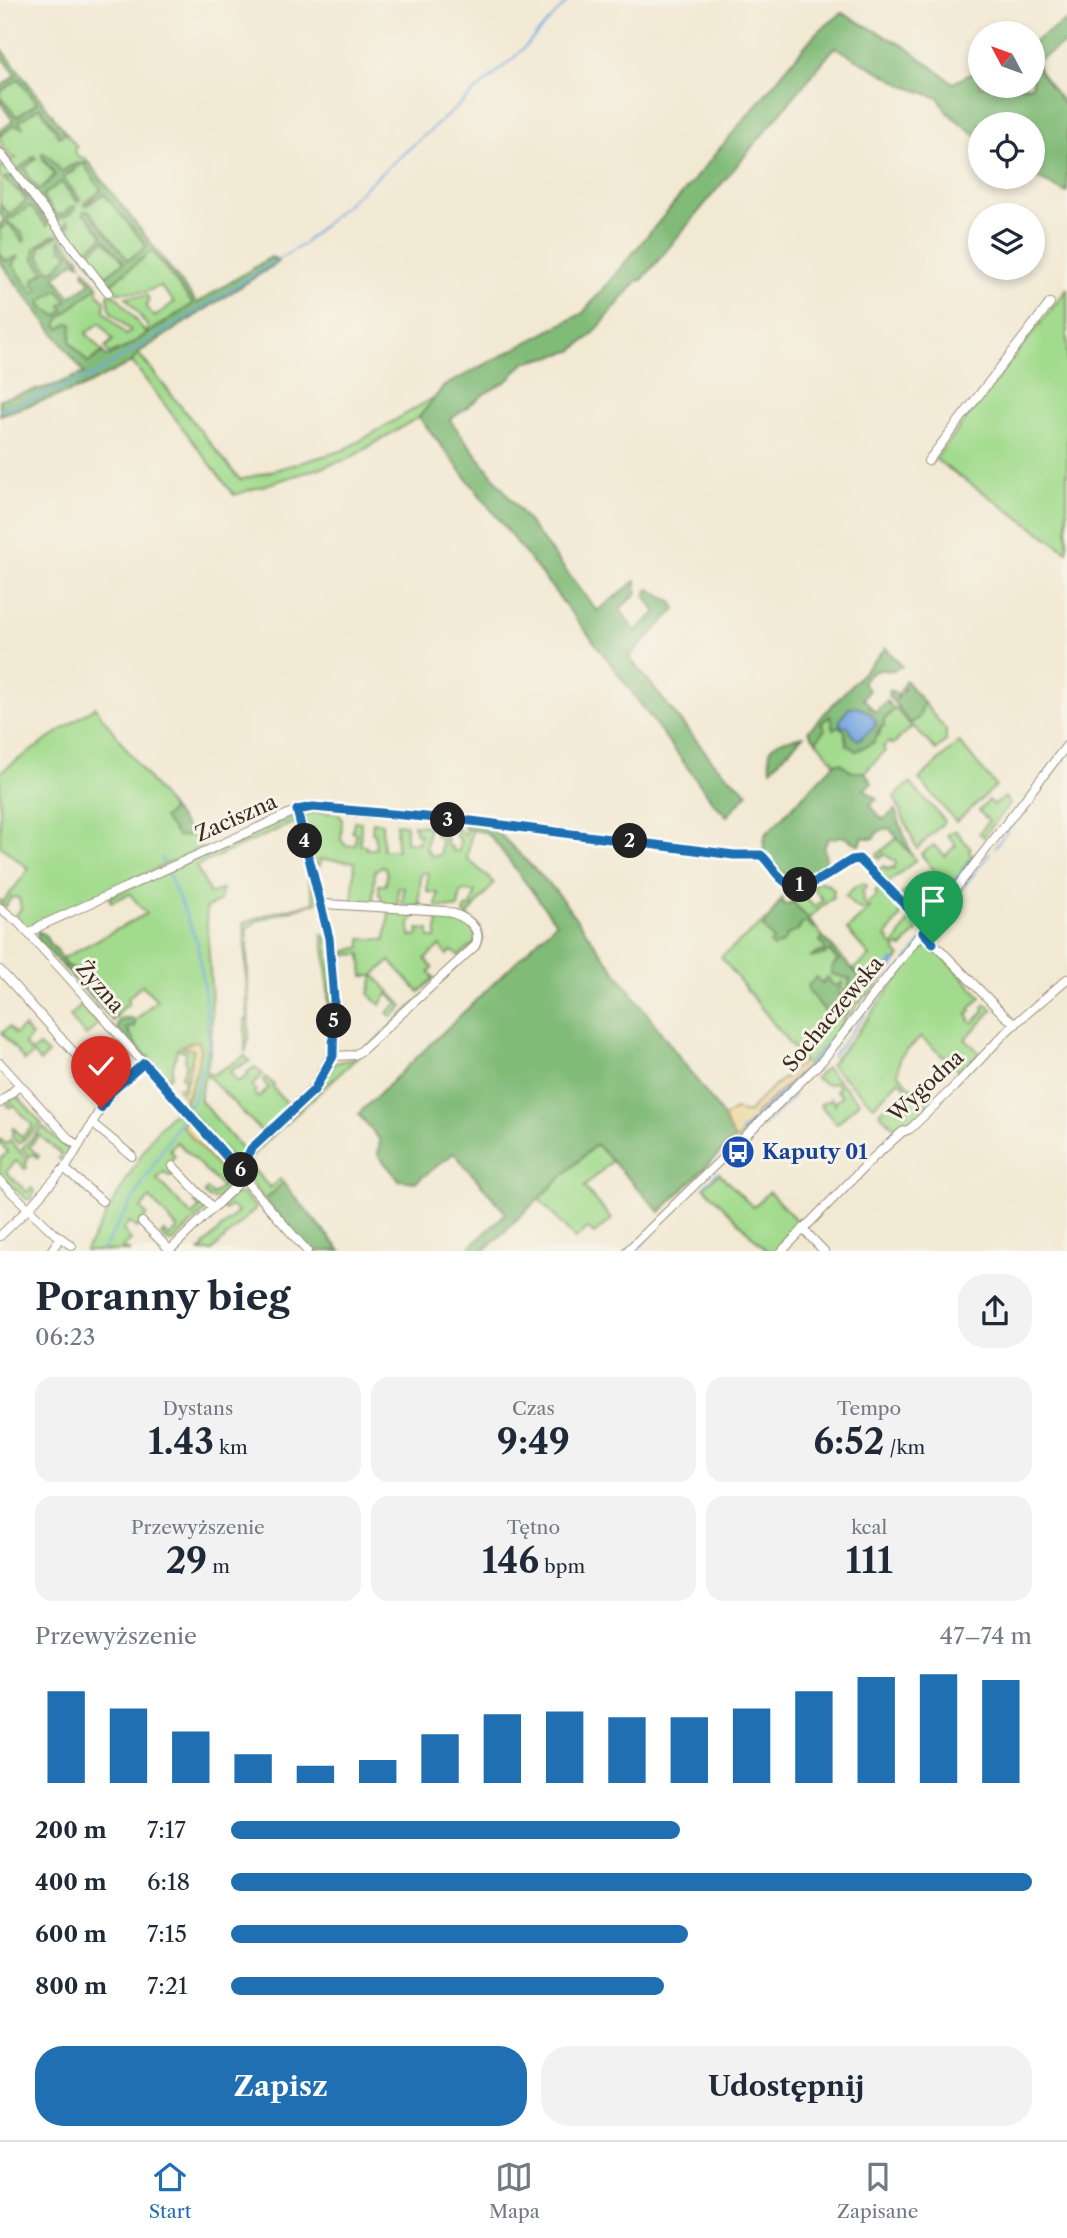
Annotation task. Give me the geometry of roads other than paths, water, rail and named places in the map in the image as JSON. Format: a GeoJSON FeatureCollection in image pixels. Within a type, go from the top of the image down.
{"type":"FeatureCollection","features":[{"type":"Feature","properties":{"kind":"street"},"geometry":{"type":"LineString","coordinates":[[0,153],[108,293]]}},
{"type":"Feature","properties":{"kind":"street"},"geometry":{"type":"LineString","coordinates":[[928,461],[1050,303]]}},
{"type":"Feature","properties":{"kind":"street","name":"Sochaczewska"},"geometry":{"type":"LineString","coordinates":[[627,1251],[822,1061],[1067,745]]}},
{"type":"Feature","properties":{"kind":"street","name":"Zaciszna"},"geometry":{"type":"LineString","coordinates":[[29,934],[40,926],[154,873],[297,810],[313,807],[471,821],[734,855],[761,855],[785,882],[798,886],[811,884],[852,860],[859,859],[925,929]]}},
{"type":"Feature","properties":{"kind":"street"},"geometry":{"type":"LineString","coordinates":[[142,1222],[169,1251],[242,1175],[251,1149],[314,1090],[333,1056],[334,999],[329,938],[323,904],[297,810]]}},
{"type":"Feature","properties":{"kind":"street"},"geometry":{"type":"LineString","coordinates":[[323,904],[445,911],[463,918],[477,929],[478,934],[475,946],[361,1051],[354,1055],[333,1056]]}},
{"type":"Feature","properties":{"kind":"street","name":"Żyzna"},"geometry":{"type":"LineString","coordinates":[[0,908],[29,934],[307,1251]]}},
{"type":"Feature","properties":{"kind":"street"},"geometry":{"type":"LineString","coordinates":[[925,929],[1005,1016],[1016,1024]]}},
{"type":"Feature","properties":{"kind":"street"},"geometry":{"type":"LineString","coordinates":[[0,970],[110,1093]]}},
{"type":"Feature","properties":{"kind":"street","name":"Wygodna"},"geometry":{"type":"LineString","coordinates":[[782,1251],[873,1158],[902,1132],[910,1129],[1016,1024],[1067,979]]}},
{"type":"Feature","properties":{"kind":"street"},"geometry":{"type":"LineString","coordinates":[[0,1063],[70,1140],[79,1146]]}},
{"type":"Feature","properties":{"kind":"street"},"geometry":{"type":"LineString","coordinates":[[0,1236],[64,1168],[110,1093],[144,1063]]}},
{"type":"Feature","properties":{"kind":"street"},"geometry":{"type":"LineString","coordinates":[[0,1103],[20,1085]]}},
{"type":"Feature","properties":{"kind":"street"},"geometry":{"type":"LineString","coordinates":[[92,1123],[132,1156]]}},
{"type":"Feature","properties":{"kind":"street"},"geometry":{"type":"LineString","coordinates":[[173,1166],[213,1208]]}},
{"type":"Feature","properties":{"kind":"street"},"geometry":{"type":"LineString","coordinates":[[64,1168],[102,1201]]}},
{"type":"Feature","properties":{"kind":"street"},"geometry":{"type":"LineString","coordinates":[[0,1181],[60,1238],[72,1246]]}},
{"type":"Feature","properties":{"kind":"street"},"geometry":{"type":"LineString","coordinates":[[803,1230],[824,1251]]}},
{"type":"Feature","properties":{"kind":"street"},"geometry":{"type":"LineString","coordinates":[[51,1251],[60,1238]]}},
{"type":"Feature","properties":{"kind":"water"},"geometry":{"type":"Polygon","coordinates":[[[857,707],[869,712],[876,722],[875,727],[858,740],[848,726],[840,725],[841,718],[849,708],[857,707]]]}},
{"type":"Feature","properties":{"kind":"waterway"},"geometry":{"type":"LineString","coordinates":[[0,410],[92,376],[302,245],[518,54],[569,0]]}},
{"type":"Feature","properties":{"kind":"waterway"},"geometry":{"type":"LineString","coordinates":[[1049,777],[1067,754]]}},
{"type":"Feature","properties":{"kind":"waterway"},"geometry":{"type":"LineString","coordinates":[[1033,797],[1042,785]]}},
{"type":"Feature","properties":{"kind":"waterway"},"geometry":{"type":"LineString","coordinates":[[995,847],[1029,803]]}},
{"type":"Feature","properties":{"kind":"waterway"},"geometry":{"type":"LineString","coordinates":[[928,933],[990,853]]}},
{"type":"Feature","properties":{"kind":"waterway"},"geometry":{"type":"LineString","coordinates":[[161,858],[164,864]]}},
{"type":"Feature","properties":{"kind":"waterway"},"geometry":{"type":"LineString","coordinates":[[956,882],[973,860]]}},
{"type":"Feature","properties":{"kind":"waterway"},"geometry":{"type":"LineString","coordinates":[[168,873],[197,941],[205,994],[209,1045],[193,1100],[187,1109]]}},
{"type":"Feature","properties":{"kind":"waterway"},"geometry":{"type":"LineString","coordinates":[[869,1009],[924,938]]}},
{"type":"Feature","properties":{"kind":"waterway"},"geometry":{"type":"LineString","coordinates":[[884,975],[893,963]]}},
{"type":"Feature","properties":{"kind":"waterway"},"geometry":{"type":"LineString","coordinates":[[832,1057],[865,1015]]}},
{"type":"Feature","properties":{"kind":"waterway"},"geometry":{"type":"LineString","coordinates":[[743,1132],[807,1070],[837,1035]]}},
{"type":"Feature","properties":{"kind":"waterway"},"geometry":{"type":"LineString","coordinates":[[762,1127],[795,1095]]}},
{"type":"Feature","properties":{"kind":"waterway"},"geometry":{"type":"LineString","coordinates":[[102,1251],[184,1114]]}},
{"type":"Feature","properties":{"kind":"waterway"},"geometry":{"type":"LineString","coordinates":[[713,1176],[718,1172]]}},
{"type":"Feature","properties":{"kind":"waterway"},"geometry":{"type":"LineString","coordinates":[[705,1185],[709,1181]]}},
{"type":"Feature","properties":{"kind":"waterway"},"geometry":{"type":"LineString","coordinates":[[635,1251],[647,1239]]}},
{"type":"Feature","properties":{"kind":"place","name":"Kaputy 01"},"geometry":{"type":"Point","coordinates":[738,1152]}}]}
